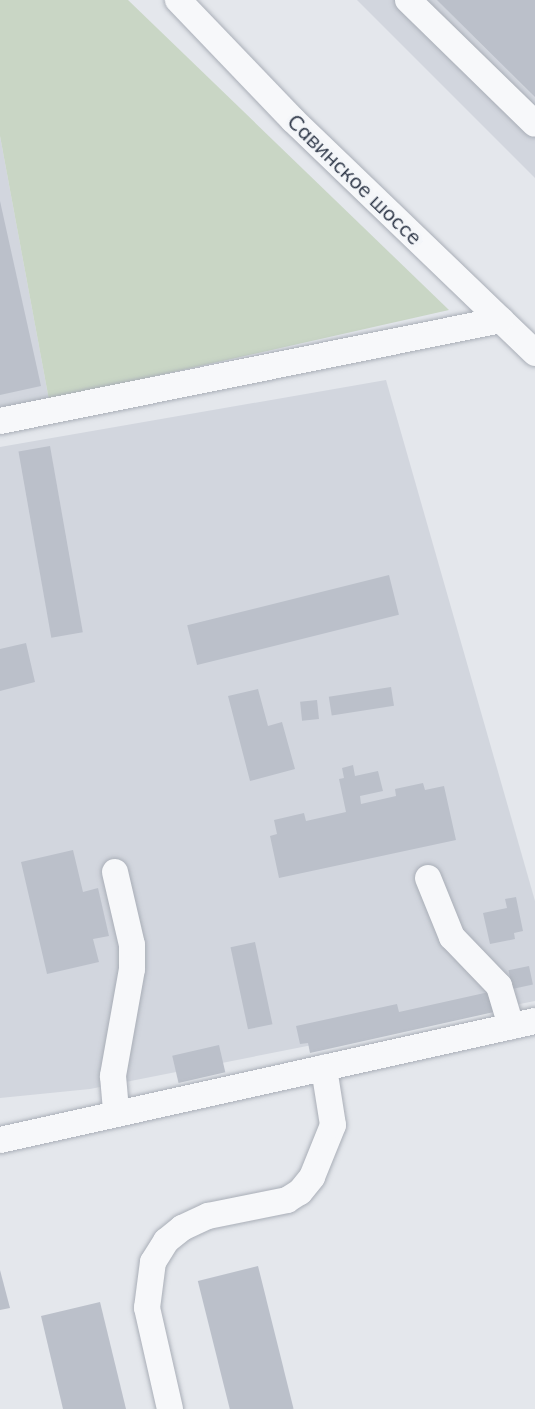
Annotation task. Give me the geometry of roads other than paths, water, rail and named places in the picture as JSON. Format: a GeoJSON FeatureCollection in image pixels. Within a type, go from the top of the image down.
{"type":"FeatureCollection","features":[{"type":"Feature","properties":{"kind":"street","name":"Савинское шоссе"},"geometry":{"type":"LineString","coordinates":[[178,0],[293,120],[535,353]]}},
{"type":"Feature","properties":{"kind":"street"},"geometry":{"type":"LineString","coordinates":[[408,0],[535,124]]}},
{"type":"Feature","properties":{"kind":"street"},"geometry":{"type":"LineString","coordinates":[[0,421],[501,320]]}},
{"type":"Feature","properties":{"kind":"street"},"geometry":{"type":"LineString","coordinates":[[115,872],[132,945],[132,969],[113,1076],[116,1114]]}},
{"type":"Feature","properties":{"kind":"street"},"geometry":{"type":"LineString","coordinates":[[0,1140],[523,1023],[499,986],[452,937],[428,878]]}},
{"type":"Feature","properties":{"kind":"street"},"geometry":{"type":"LineString","coordinates":[[170,1409],[147,1308],[146,1285],[153,1262],[166,1241],[182,1227],[208,1216],[287,1200],[300,1192],[312,1177],[333,1125],[324,1068]]}}]}
